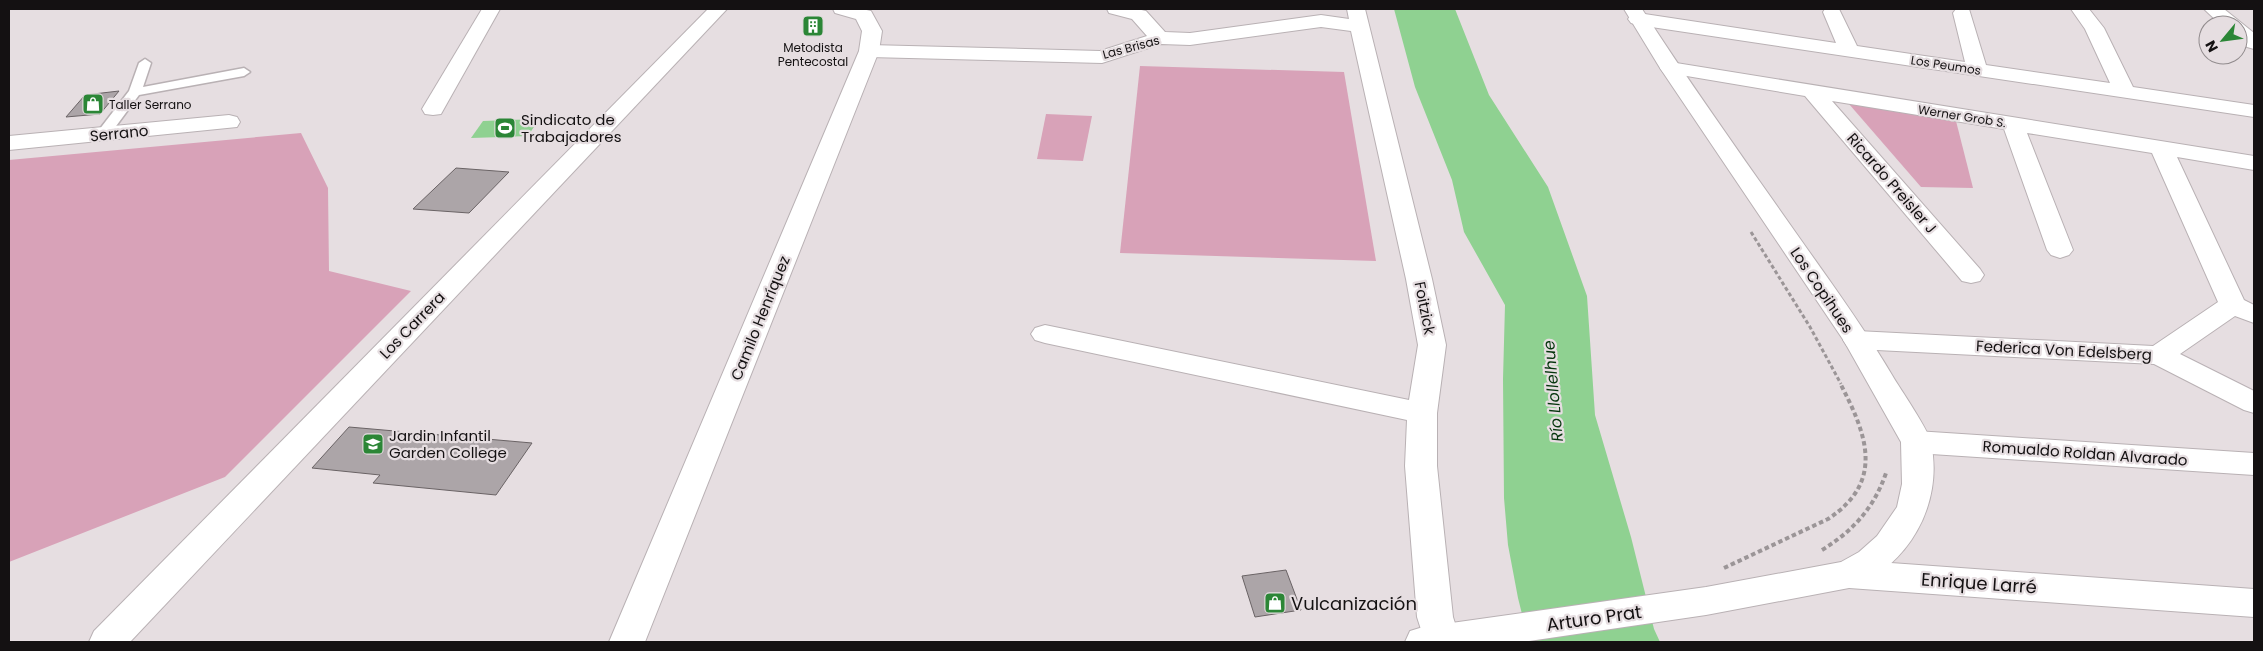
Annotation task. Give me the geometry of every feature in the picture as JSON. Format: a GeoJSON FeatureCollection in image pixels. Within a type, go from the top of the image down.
{"type":"FeatureCollection","features":[{"type":"Feature","properties":{"kind":"street"},"geometry":{"type":"LineString","coordinates":[[433,109],[491,9]]}},
{"type":"Feature","properties":{"kind":"street","name":"Los Carrera"},"geometry":{"type":"LineString","coordinates":[[108,642],[605,124],[718,9]]}},
{"type":"Feature","properties":{"kind":"street"},"geometry":{"type":"LineString","coordinates":[[1116,9],[1139,15],[1159,38]]}},
{"type":"Feature","properties":{"kind":"street"},"geometry":{"type":"LineString","coordinates":[[2080,9],[2094,28],[2125,92]]}},
{"type":"Feature","properties":{"kind":"street","name":"Camilo Henríquez"},"geometry":{"type":"LineString","coordinates":[[627,642],[869,51],[872,31],[860,11]]}},
{"type":"Feature","properties":{"kind":"street"},"geometry":{"type":"LineString","coordinates":[[1832,12],[1849,50]]}},
{"type":"Feature","properties":{"kind":"street"},"geometry":{"type":"LineString","coordinates":[[1962,13],[1977,70]]}},
{"type":"Feature","properties":{"kind":"street","name":"Los Peumos"},"geometry":{"type":"LineString","coordinates":[[1636,14],[1849,50],[2254,111]]}},
{"type":"Feature","properties":{"kind":"street","name":"Los Copihues"},"geometry":{"type":"LineString","coordinates":[[1636,14],[1670,68],[1857,340],[1916,442],[1918,484],[1913,506],[1902,528],[1889,546],[1871,561],[1849,574]]}},
{"type":"Feature","properties":{"kind":"street","name":"Las Brisas"},"geometry":{"type":"LineString","coordinates":[[869,51],[1102,57],[1159,38],[1190,39],[1358,17]]}},
{"type":"Feature","properties":{"kind":"street","name":"Foitzick"},"geometry":{"type":"LineString","coordinates":[[1358,17],[1419,279],[1432,345],[1422,413],[1423,485],[1435,617],[1442,640]]}},
{"type":"Feature","properties":{"kind":"street","name":"Werner Grob S."},"geometry":{"type":"LineString","coordinates":[[1670,68],[2254,163]]}},
{"type":"Feature","properties":{"kind":"street","name":"Ricardo Preisler J"},"geometry":{"type":"LineString","coordinates":[[1812,91],[1972,275]]}},
{"type":"Feature","properties":{"kind":"street","name":"Serrano"},"geometry":{"type":"LineString","coordinates":[[9,143],[229,122]]}},
{"type":"Feature","properties":{"kind":"street"},"geometry":{"type":"LineString","coordinates":[[2013,124],[2060,250]]}},
{"type":"Feature","properties":{"kind":"street","name":"Federica Von Edelsberg"},"geometry":{"type":"LineString","coordinates":[[1857,340],[2159,355],[2244,310],[2161,148]]}},
{"type":"Feature","properties":{"kind":"street"},"geometry":{"type":"LineString","coordinates":[[1045,334],[1422,413]]}},
{"type":"Feature","properties":{"kind":"street"},"geometry":{"type":"LineString","coordinates":[[2159,355],[2254,403]]}},
{"type":"Feature","properties":{"kind":"street","name":"Romualdo Roldan Alvarado"},"geometry":{"type":"LineString","coordinates":[[1916,442],[2254,464]]}},
{"type":"Feature","properties":{"kind":"street","name":"Enrique Larré"},"geometry":{"type":"LineString","coordinates":[[1706,601],[1849,574],[2254,603]]}},
{"type":"Feature","properties":{"kind":"street","name":"Arturo Prat"},"geometry":{"type":"LineString","coordinates":[[1442,640],[1706,601]]}},
{"type":"Feature","properties":{"kind":"lane"},"geometry":{"type":"LineString","coordinates":[[103,134],[135,92],[145,63]]}},
{"type":"Feature","properties":{"kind":"lane"},"geometry":{"type":"LineString","coordinates":[[135,92],[244,72]]}},
{"type":"Feature","properties":{"kind":"path"},"geometry":{"type":"LineString","coordinates":[[1721,569],[1834,516],[1849,502],[1859,486],[1865,470],[1864,435],[1857,417],[1821,343],[1747,225]]}},
{"type":"Feature","properties":{"kind":"path"},"geometry":{"type":"LineString","coordinates":[[1820,551],[1853,528],[1868,512],[1879,494],[1887,468]]}},
{"type":"Feature","properties":{"kind":"shaded area"},"geometry":{"type":"Polygon","coordinates":[[[1140,66],[1344,72],[1376,261],[1120,253],[1140,66]]]}},
{"type":"Feature","properties":{"kind":"shaded area"},"geometry":{"type":"Polygon","coordinates":[[[1849,104],[1956,121],[1973,188],[1921,187],[1849,104]]]}},
{"type":"Feature","properties":{"kind":"shaded area"},"geometry":{"type":"Polygon","coordinates":[[[1046,114],[1092,116],[1083,161],[1037,159],[1046,114]]]}},
{"type":"Feature","properties":{"kind":"shaded area"},"geometry":{"type":"Polygon","coordinates":[[[301,133],[328,188],[329,271],[411,291],[225,477],[9,562],[9,160],[301,133]]]}},
{"type":"Feature","properties":{"kind":"water","name":"Río Llollelhue"},"geometry":{"type":"Polygon","coordinates":[[[1394,9],[1455,9],[1489,95],[1548,187],[1587,296],[1595,415],[1631,537],[1654,629],[1660,642],[1529,642],[1508,545],[1504,498],[1503,379],[1505,305],[1464,232],[1452,180],[1415,87],[1394,9]]]}},
{"type":"Feature","properties":{"kind":"water","name":"Sindicato de Trabajadores"},"geometry":{"type":"Polygon","coordinates":[[[539,119],[528,136],[471,138],[483,121],[539,119]]]}},
{"type":"Feature","properties":{"kind":"building","name":"Taller Serrano"},"geometry":{"type":"Polygon","coordinates":[[[119,91],[100,114],[66,117],[85,95],[119,91]]]}},
{"type":"Feature","properties":{"kind":"building"},"geometry":{"type":"Polygon","coordinates":[[[456,168],[509,172],[469,213],[413,209],[456,168]]]}},
{"type":"Feature","properties":{"kind":"building"},"geometry":{"type":"Polygon","coordinates":[[[349,427],[532,443],[496,495],[373,483],[380,475],[312,468],[349,427]]]}},
{"type":"Feature","properties":{"kind":"building"},"geometry":{"type":"Polygon","coordinates":[[[1286,570],[1301,610],[1255,617],[1242,576],[1286,570]]]}},
{"type":"Feature","properties":{"kind":"place","name":"Metodista Pentecostal"},"geometry":{"type":"Point","coordinates":[813,26]}},
{"type":"Feature","properties":{"kind":"place","name":"Taller Serrano"},"geometry":{"type":"Point","coordinates":[93,104]}},
{"type":"Feature","properties":{"kind":"place","name":"Sindicato de Trabajadores"},"geometry":{"type":"Point","coordinates":[505,128]}},
{"type":"Feature","properties":{"kind":"place","name":"Jardin Infantil Garden College"},"geometry":{"type":"Point","coordinates":[373,444]}},
{"type":"Feature","properties":{"kind":"place","name":"Vulcanización"},"geometry":{"type":"Point","coordinates":[1275,603]}}]}
